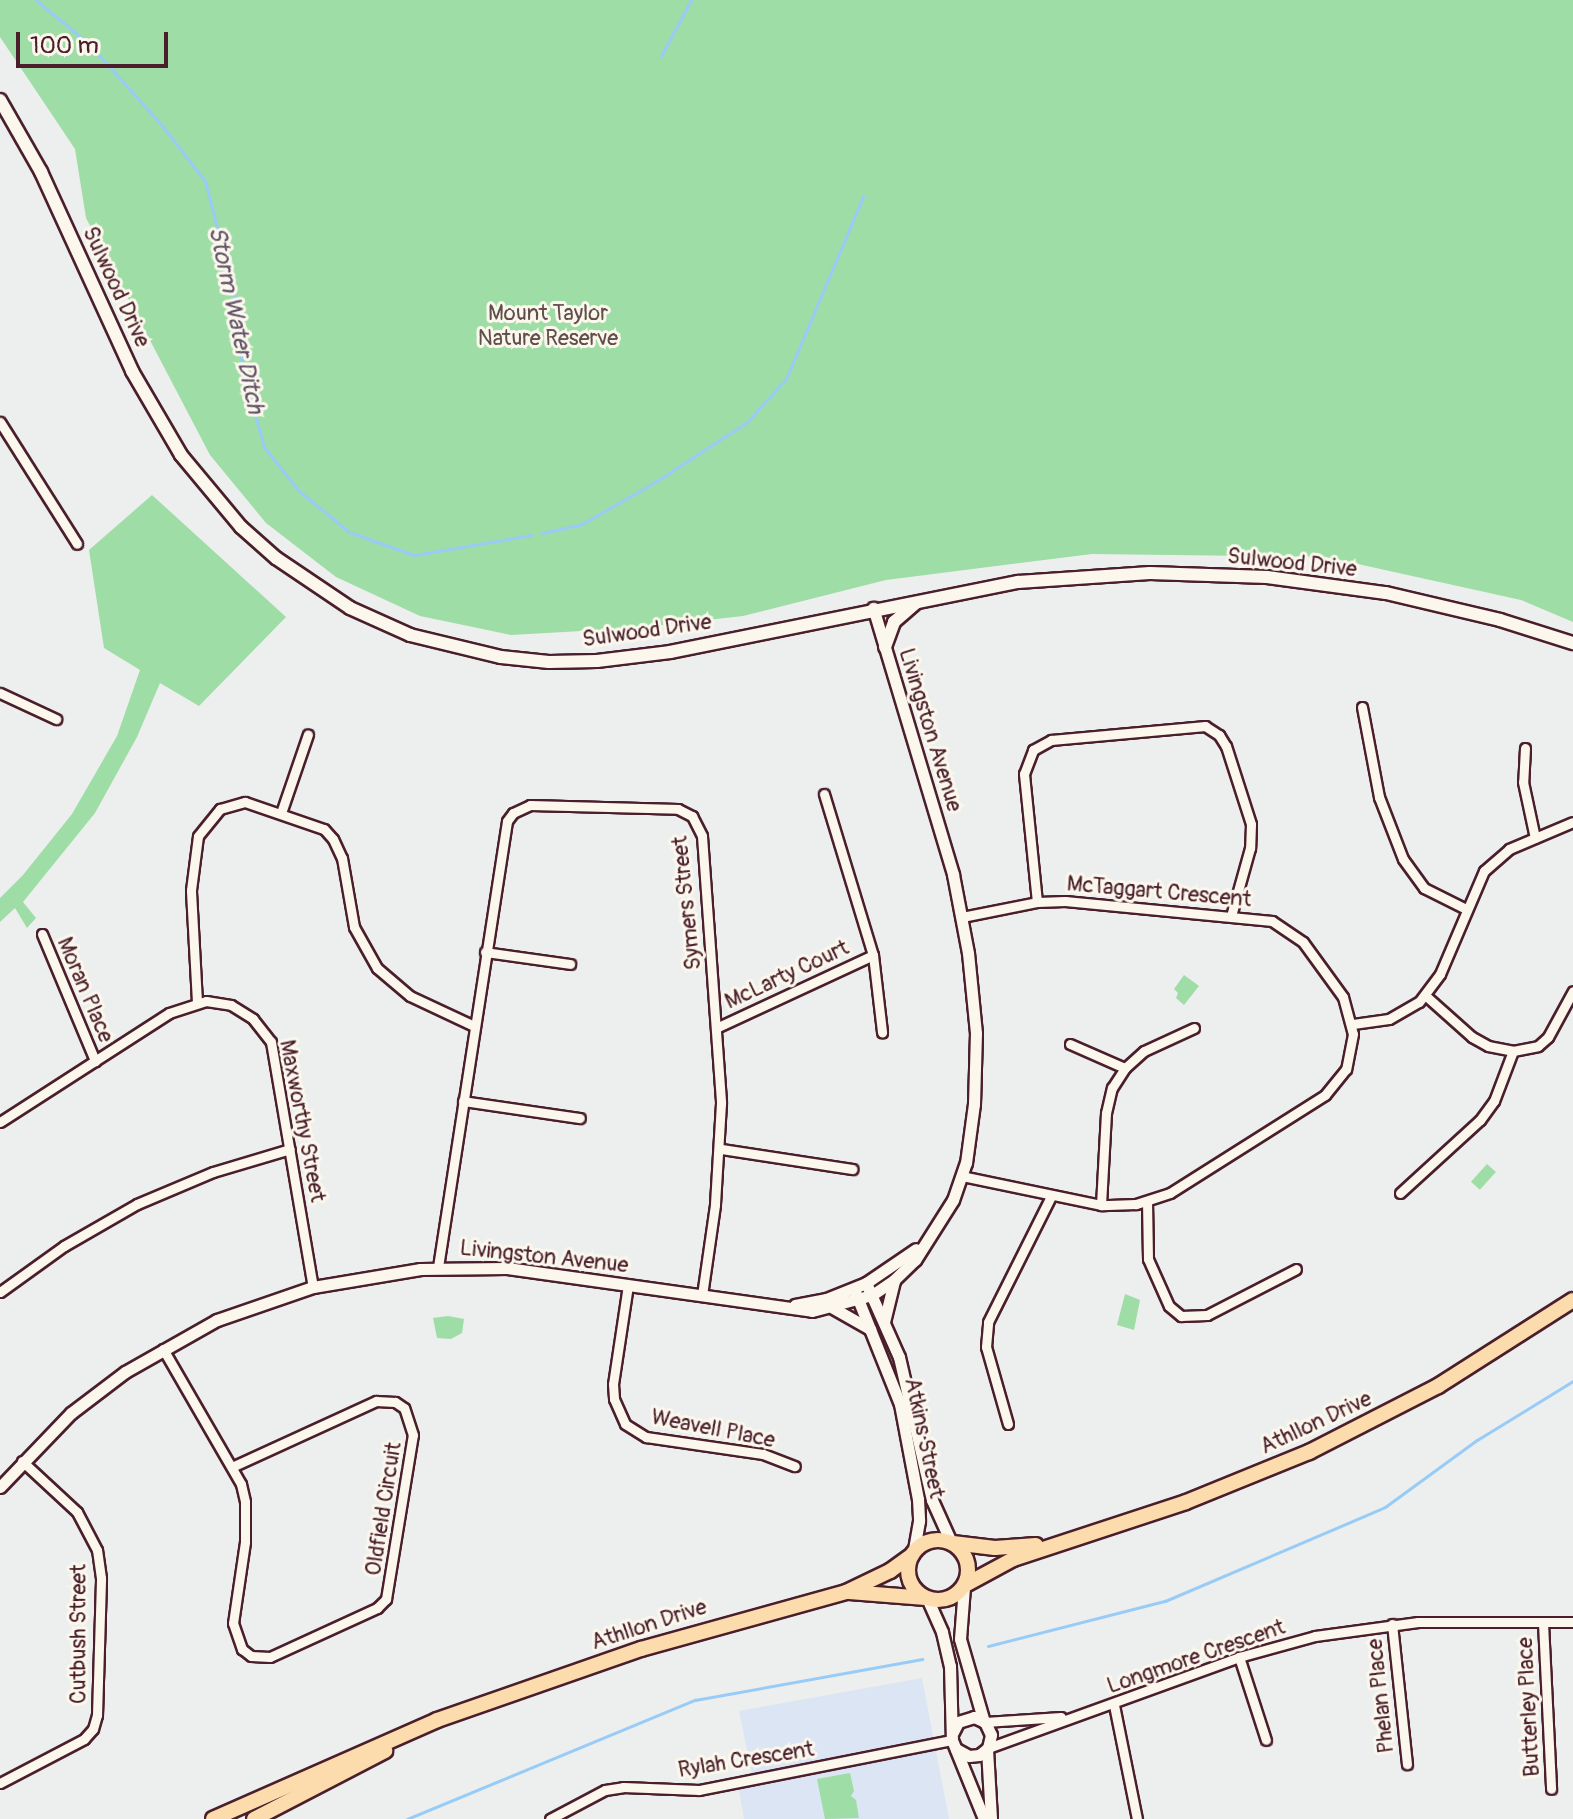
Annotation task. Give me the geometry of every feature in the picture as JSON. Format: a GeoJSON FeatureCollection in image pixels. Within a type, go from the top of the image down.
{"type":"FeatureCollection","features":[{"type":"Feature","properties":{"kind":"main road","name":"Sulwood Drive"},"geometry":{"type":"LineString","coordinates":[[0,100],[41,172],[132,371],[181,455],[241,527],[300,576],[350,608],[442,645],[549,662],[670,652],[873,608],[1018,582],[1092,576],[1190,574],[1314,582],[1439,604],[1573,643]]}},
{"type":"Feature","properties":{"kind":"main road"},"geometry":{"type":"LineString","coordinates":[[885,647],[898,616],[922,599]]}},
{"type":"Feature","properties":{"kind":"main road","name":"Athllon Drive"},"geometry":{"type":"LineString","coordinates":[[964,1586],[999,1565],[1186,1502],[1309,1452],[1438,1386],[1573,1300]]}},
{"type":"Feature","properties":{"kind":"main road"},"geometry":{"type":"LineString","coordinates":[[930,1541],[952,1543],[968,1561],[964,1586],[948,1599],[926,1598],[909,1580],[912,1554],[930,1541]]}},
{"type":"Feature","properties":{"kind":"main road","name":"Athllon Drive"},"geometry":{"type":"LineString","coordinates":[[952,1543],[995,1548],[1057,1543]]}},
{"type":"Feature","properties":{"kind":"main road","name":"Athllon Drive"},"geometry":{"type":"LineString","coordinates":[[213,1819],[367,1748],[468,1711],[641,1649],[846,1592],[880,1576],[912,1554]]}},
{"type":"Feature","properties":{"kind":"main road","name":"Athllon Drive"},"geometry":{"type":"LineString","coordinates":[[846,1592],[926,1598]]}},
{"type":"Feature","properties":{"kind":"main road","name":"Athllon Drive"},"geometry":{"type":"LineString","coordinates":[[254,1819],[332,1776],[468,1711]]}},
{"type":"Feature","properties":{"kind":"street"},"geometry":{"type":"LineString","coordinates":[[0,422],[77,544]]}},
{"type":"Feature","properties":{"kind":"street","name":"Livingston Avenue"},"geometry":{"type":"LineString","coordinates":[[0,1487],[22,1461],[89,1399],[163,1349],[255,1305],[313,1287],[375,1274],[438,1267],[521,1270],[798,1311],[833,1308],[859,1301],[894,1280],[931,1235],[962,1176],[971,1127],[976,1057],[972,986],[953,874],[873,608]]}},
{"type":"Feature","properties":{"kind":"street"},"geometry":{"type":"LineString","coordinates":[[0,693],[56,719]]}},
{"type":"Feature","properties":{"kind":"street"},"geometry":{"type":"LineString","coordinates":[[1362,707],[1379,797],[1403,859],[1424,888],[1466,909]]}},
{"type":"Feature","properties":{"kind":"street"},"geometry":{"type":"LineString","coordinates":[[1037,902],[1024,774],[1033,750],[1051,740],[1205,726],[1219,735],[1226,746],[1251,824],[1250,848],[1231,916]]}},
{"type":"Feature","properties":{"kind":"street"},"geometry":{"type":"LineString","coordinates":[[281,813],[308,734]]}},
{"type":"Feature","properties":{"kind":"street"},"geometry":{"type":"LineString","coordinates":[[1525,748],[1523,782],[1535,838]]}},
{"type":"Feature","properties":{"kind":"street","name":"McLarty Court"},"geometry":{"type":"LineString","coordinates":[[824,794],[873,955],[882,1032]]}},
{"type":"Feature","properties":{"kind":"street"},"geometry":{"type":"LineString","coordinates":[[0,1122],[169,1013],[197,1002],[191,890],[198,836],[214,813],[232,803],[251,803],[324,829],[337,844],[354,927],[377,968],[410,996],[474,1026]]}},
{"type":"Feature","properties":{"kind":"street","name":"Symers Street"},"geometry":{"type":"LineString","coordinates":[[438,1267],[503,831],[513,813],[530,805],[678,809],[692,816],[702,836],[716,1028],[721,1149],[702,1295]]}},
{"type":"Feature","properties":{"kind":"street"},"geometry":{"type":"LineString","coordinates":[[962,1176],[1101,1205],[1147,1201],[1193,1181],[1325,1095],[1346,1069],[1352,1052],[1353,1024],[1405,1013],[1426,996],[1440,974],[1480,879],[1496,858],[1573,822]]}},
{"type":"Feature","properties":{"kind":"street","name":"McTaggart Crescent"},"geometry":{"type":"LineString","coordinates":[[962,917],[1037,902],[1272,921],[1303,942],[1343,997],[1353,1024]]}},
{"type":"Feature","properties":{"kind":"street","name":"Moran Place"},"geometry":{"type":"LineString","coordinates":[[42,934],[95,1061]]}},
{"type":"Feature","properties":{"kind":"street"},"geometry":{"type":"LineString","coordinates":[[485,952],[570,964]]}},
{"type":"Feature","properties":{"kind":"street","name":"McLarty Court"},"geometry":{"type":"LineString","coordinates":[[716,1028],[873,955]]}},
{"type":"Feature","properties":{"kind":"street"},"geometry":{"type":"LineString","coordinates":[[1426,996],[1472,1037],[1488,1046],[1513,1051],[1538,1046],[1548,1037],[1573,991]]}},
{"type":"Feature","properties":{"kind":"street","name":"Maxworthy Street"},"geometry":{"type":"LineString","coordinates":[[197,1002],[231,1005],[267,1033],[276,1060],[313,1287]]}},
{"type":"Feature","properties":{"kind":"street"},"geometry":{"type":"LineString","coordinates":[[1101,1205],[1112,1088],[1125,1068],[1144,1051],[1194,1028]]}},
{"type":"Feature","properties":{"kind":"street"},"geometry":{"type":"LineString","coordinates":[[1070,1044],[1125,1068]]}},
{"type":"Feature","properties":{"kind":"street"},"geometry":{"type":"LineString","coordinates":[[1400,1193],[1480,1120],[1494,1101],[1513,1051]]}},
{"type":"Feature","properties":{"kind":"street"},"geometry":{"type":"LineString","coordinates":[[463,1101],[580,1118]]}},
{"type":"Feature","properties":{"kind":"street"},"geometry":{"type":"LineString","coordinates":[[0,1292],[64,1246],[137,1204],[213,1172],[290,1149]]}},
{"type":"Feature","properties":{"kind":"street"},"geometry":{"type":"LineString","coordinates":[[721,1149],[852,1169]]}},
{"type":"Feature","properties":{"kind":"street"},"geometry":{"type":"LineString","coordinates":[[1008,1424],[987,1356],[988,1322],[1051,1196]]}},
{"type":"Feature","properties":{"kind":"street"},"geometry":{"type":"LineString","coordinates":[[1147,1201],[1148,1259],[1169,1306],[1181,1316],[1207,1315],[1296,1269]]}},
{"type":"Feature","properties":{"kind":"street","name":"Livingston Avenue"},"geometry":{"type":"LineString","coordinates":[[766,1305],[806,1304],[854,1289],[908,1256],[931,1235]]}},
{"type":"Feature","properties":{"kind":"street"},"geometry":{"type":"LineString","coordinates":[[884,1322],[894,1280]]}},
{"type":"Feature","properties":{"kind":"street","name":"Atkins Street"},"geometry":{"type":"LineString","coordinates":[[866,1283],[909,1387],[932,1500],[952,1543]]}},
{"type":"Feature","properties":{"kind":"street","name":"Weavell Place"},"geometry":{"type":"LineString","coordinates":[[628,1285],[613,1384],[614,1399],[625,1424],[646,1437],[763,1454],[795,1466]]}},
{"type":"Feature","properties":{"kind":"street","name":"Atkins Street"},"geometry":{"type":"LineString","coordinates":[[854,1289],[874,1332],[900,1404],[918,1499],[919,1521],[912,1554]]}},
{"type":"Feature","properties":{"kind":"street"},"geometry":{"type":"LineString","coordinates":[[833,1308],[858,1319],[874,1332]]}},
{"type":"Feature","properties":{"kind":"street","name":"Oldfield Circuit"},"geometry":{"type":"LineString","coordinates":[[163,1349],[232,1467],[245,1502],[245,1542],[233,1623],[242,1649],[251,1656],[270,1657],[377,1608],[386,1599],[391,1587],[413,1435],[404,1408],[386,1399],[376,1401],[232,1467]]}},
{"type":"Feature","properties":{"kind":"street","name":"Cutbush Street"},"geometry":{"type":"LineString","coordinates":[[0,1783],[84,1739],[93,1729],[97,1715],[101,1578],[97,1550],[77,1512],[22,1461]]}},
{"type":"Feature","properties":{"kind":"street"},"geometry":{"type":"LineString","coordinates":[[964,1586],[960,1639],[984,1722],[991,1735],[987,1749],[991,1819]]}},
{"type":"Feature","properties":{"kind":"street"},"geometry":{"type":"LineString","coordinates":[[926,1598],[947,1649],[952,1681],[954,1740],[984,1819]]}},
{"type":"Feature","properties":{"kind":"street","name":"Longmore Crescent"},"geometry":{"type":"LineString","coordinates":[[987,1749],[1239,1657],[1315,1636],[1392,1624],[1470,1620],[1573,1622]]}},
{"type":"Feature","properties":{"kind":"street","name":"Butterley Place"},"geometry":{"type":"LineString","coordinates":[[1543,1623],[1551,1789]]}},
{"type":"Feature","properties":{"kind":"street","name":"Phelan Place"},"geometry":{"type":"LineString","coordinates":[[1392,1624],[1407,1764]]}},
{"type":"Feature","properties":{"kind":"street"},"geometry":{"type":"LineString","coordinates":[[1239,1657],[1266,1740]]}},
{"type":"Feature","properties":{"kind":"street"},"geometry":{"type":"LineString","coordinates":[[1114,1705],[1137,1819]]}},
{"type":"Feature","properties":{"kind":"street"},"geometry":{"type":"LineString","coordinates":[[954,1740],[958,1722],[968,1717],[984,1722]]}},
{"type":"Feature","properties":{"kind":"street","name":"Longmore Crescent"},"geometry":{"type":"LineString","coordinates":[[984,1722],[1070,1717]]}},
{"type":"Feature","properties":{"kind":"street"},"geometry":{"type":"LineString","coordinates":[[954,1740],[969,1756],[987,1749]]}},
{"type":"Feature","properties":{"kind":"street","name":"Rylah Crescent"},"geometry":{"type":"LineString","coordinates":[[550,1819],[605,1790],[623,1787],[699,1790],[954,1740]]}},
{"type":"Feature","properties":{"kind":"shaded area"},"geometry":{"type":"Polygon","coordinates":[[[922,1678],[949,1819],[744,1819],[737,1779],[752,1774],[739,1711],[922,1678]]]}},
{"type":"Feature","properties":{"kind":"green space","name":"Mount Taylor Nature Reserve"},"geometry":{"type":"Polygon","coordinates":[[[0,0],[1573,0],[1573,622],[1521,600],[1326,557],[1092,554],[886,580],[743,616],[635,628],[511,635],[420,616],[336,577],[266,523],[210,455],[86,218],[75,149],[0,37],[0,0]]]}},
{"type":"Feature","properties":{"kind":"green space"},"geometry":{"type":"Polygon","coordinates":[[[152,495],[286,617],[199,706],[160,683],[137,737],[95,813],[23,902],[36,918],[27,928],[15,908],[0,922],[0,898],[23,875],[72,814],[117,736],[140,670],[104,648],[89,550],[152,495]]]}},
{"type":"Feature","properties":{"kind":"green space"},"geometry":{"type":"Polygon","coordinates":[[[1184,975],[1199,986],[1184,1005],[1176,998],[1178,993],[1174,989],[1184,975]]]}},
{"type":"Feature","properties":{"kind":"green space"},"geometry":{"type":"Polygon","coordinates":[[[1487,1164],[1496,1172],[1480,1190],[1471,1182],[1487,1164]]]}},
{"type":"Feature","properties":{"kind":"green space"},"geometry":{"type":"Polygon","coordinates":[[[1125,1294],[1140,1300],[1134,1330],[1117,1325],[1125,1294]]]}},
{"type":"Feature","properties":{"kind":"green space"},"geometry":{"type":"Polygon","coordinates":[[[448,1316],[464,1319],[462,1333],[451,1339],[437,1338],[433,1318],[448,1316]]]}},
{"type":"Feature","properties":{"kind":"green space"},"geometry":{"type":"Polygon","coordinates":[[[850,1773],[854,1791],[851,1796],[856,1800],[859,1818],[825,1819],[817,1779],[850,1773]]]}},
{"type":"Feature","properties":{"kind":"waterway","name":"Storm Water Ditch"},"geometry":{"type":"LineString","coordinates":[[36,0],[89,44],[160,123],[205,181],[238,309],[242,369],[264,447],[298,490],[349,532],[414,555],[531,535]]}},
{"type":"Feature","properties":{"kind":"waterway"},"geometry":{"type":"LineString","coordinates":[[661,56],[691,0]]}},
{"type":"Feature","properties":{"kind":"waterway","name":"Storm Water Ditch"},"geometry":{"type":"LineString","coordinates":[[542,533],[582,524],[660,479],[747,422],[786,379],[863,197]]}},
{"type":"Feature","properties":{"kind":"waterway"},"geometry":{"type":"LineString","coordinates":[[988,1646],[1165,1601],[1385,1507],[1477,1440],[1573,1381]]}},
{"type":"Feature","properties":{"kind":"waterway"},"geometry":{"type":"LineString","coordinates":[[407,1819],[695,1700],[922,1659]]}}]}
